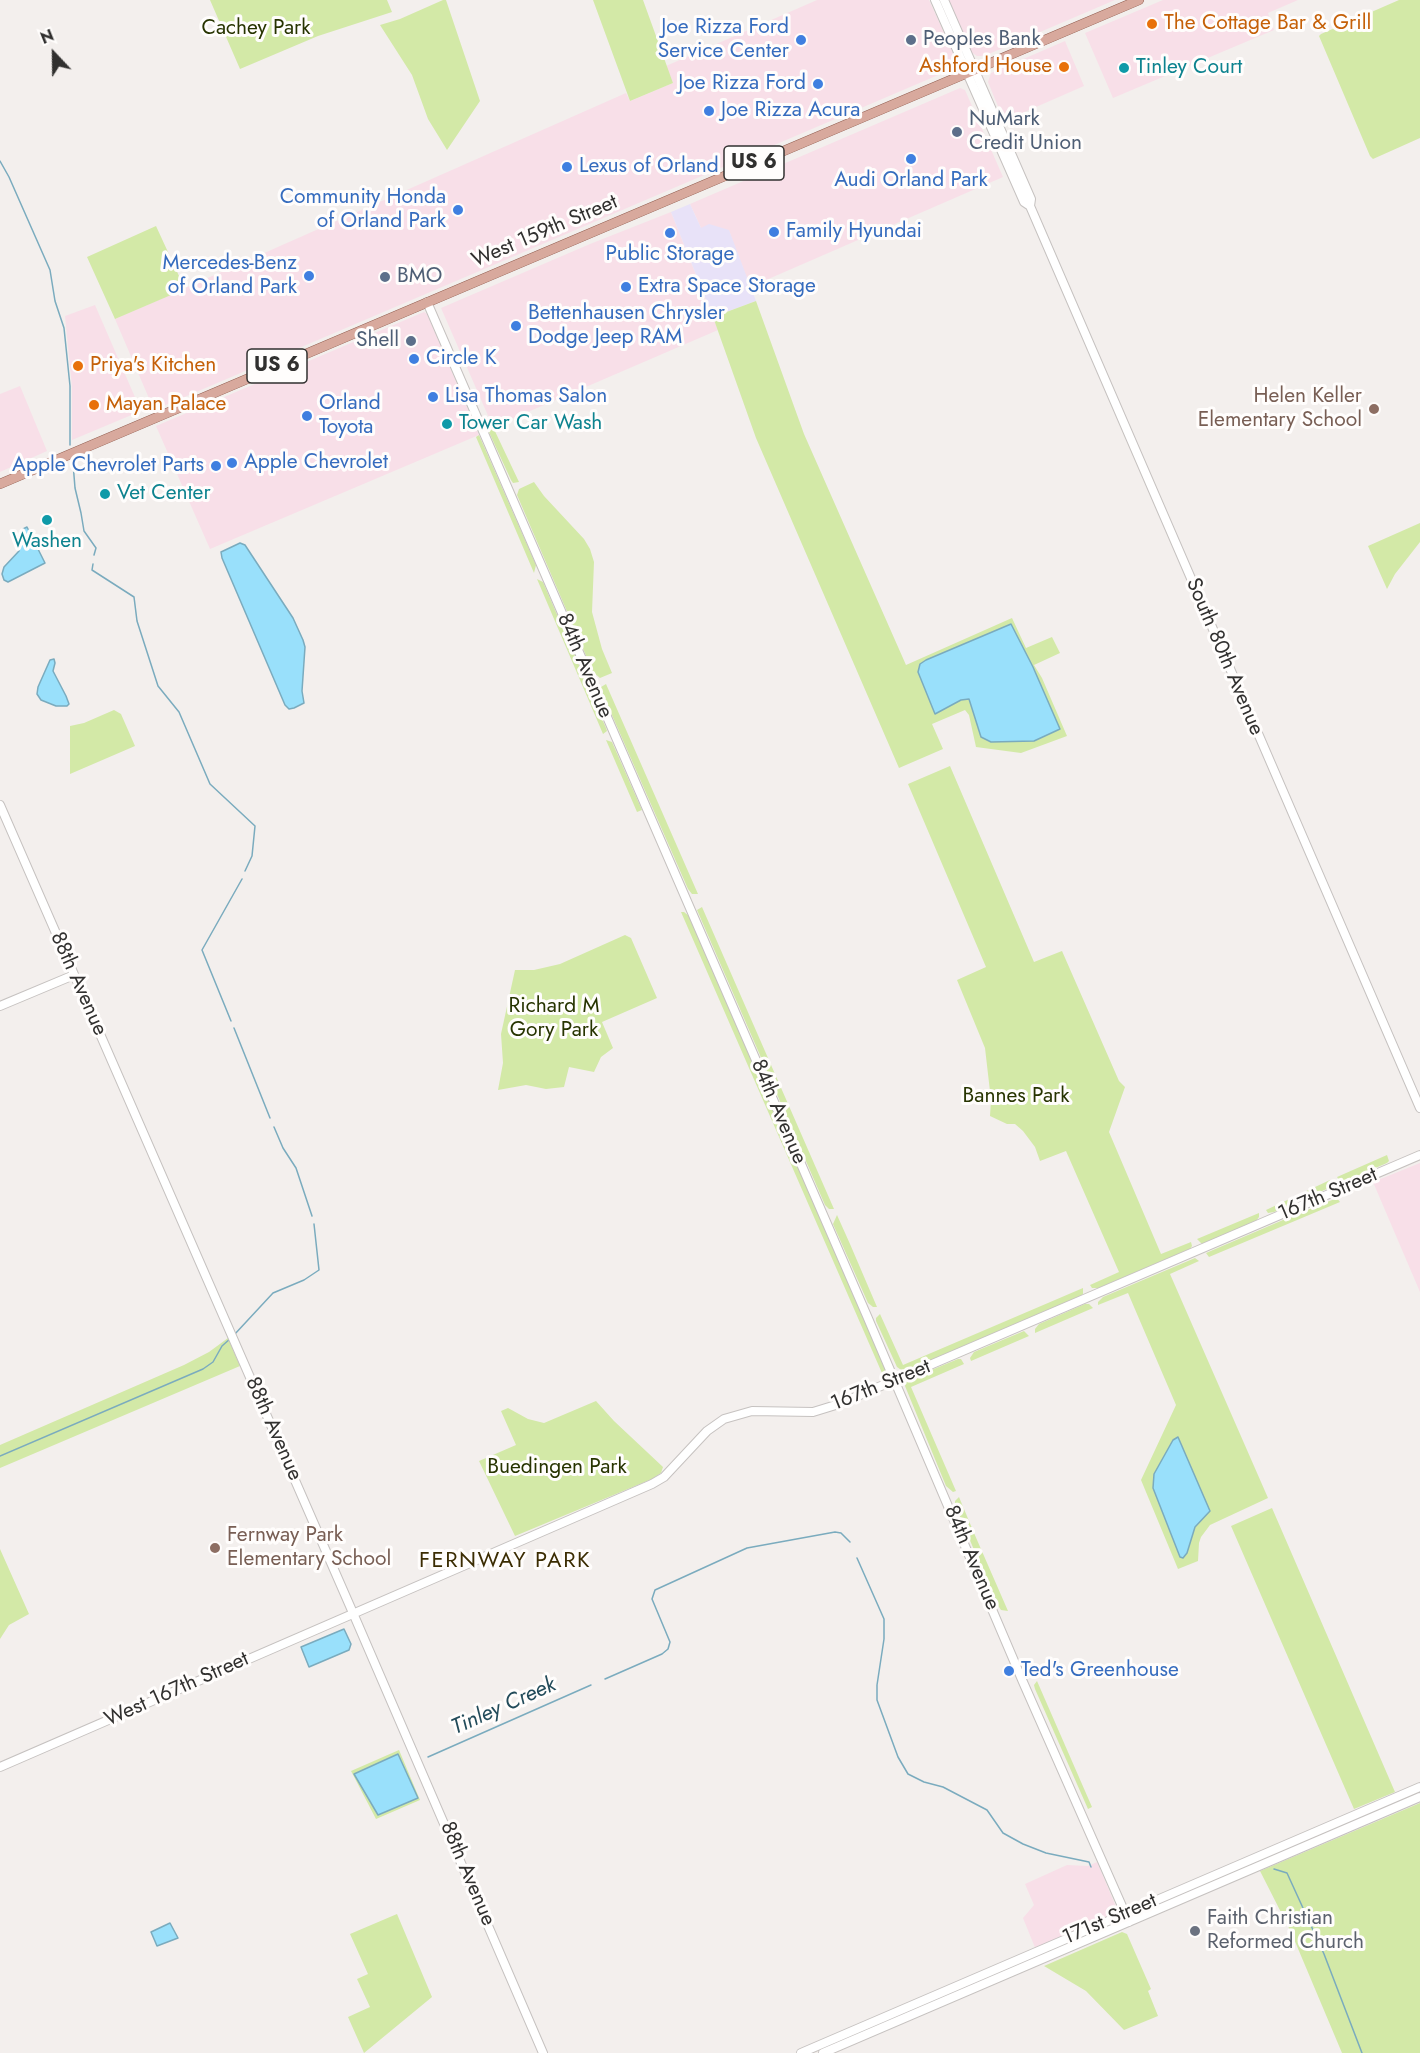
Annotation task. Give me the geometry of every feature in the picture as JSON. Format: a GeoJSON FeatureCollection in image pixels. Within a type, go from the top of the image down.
{"type":"FeatureCollection","features":[{"type":"Feature","properties":{"kind":"main road","name":"West 159th Street"},"geometry":{"type":"LineString","coordinates":[[0,484],[1139,0]]}},
{"type":"Feature","properties":{"kind":"street","name":"South 80th Avenue"},"geometry":{"type":"LineString","coordinates":[[935,0],[971,71]]}},
{"type":"Feature","properties":{"kind":"street","name":"South 80th Avenue"},"geometry":{"type":"LineString","coordinates":[[944,0],[1024,202],[1030,206],[1420,1108]]}},
{"type":"Feature","properties":{"kind":"street","name":"84th Avenue"},"geometry":{"type":"LineString","coordinates":[[427,302],[895,1381],[1023,1682],[1128,1918]]}},
{"type":"Feature","properties":{"kind":"street","name":"88th Avenue"},"geometry":{"type":"LineString","coordinates":[[0,806],[543,2053]]}},
{"type":"Feature","properties":{"kind":"street"},"geometry":{"type":"LineString","coordinates":[[0,1006],[74,975]]}},
{"type":"Feature","properties":{"kind":"street","name":"167th Street"},"geometry":{"type":"LineString","coordinates":[[353,1613],[652,1484],[664,1477],[707,1431],[724,1419],[752,1411],[813,1412],[826,1409],[1420,1155]]}},
{"type":"Feature","properties":{"kind":"street","name":"West 167th Street"},"geometry":{"type":"LineString","coordinates":[[0,1767],[353,1613]]}},
{"type":"Feature","properties":{"kind":"street","name":"171st Street"},"geometry":{"type":"LineString","coordinates":[[823,2053],[1420,1787]]}},
{"type":"Feature","properties":{"kind":"street","name":"171st Street"},"geometry":{"type":"LineString","coordinates":[[801,2053],[1420,1797]]}},
{"type":"Feature","properties":{"kind":"shaded area"},"geometry":{"type":"Polygon","coordinates":[[[817,0],[929,0],[956,59],[954,65],[950,70],[154,410],[115,319],[626,93],[630,101],[673,83],[666,66],[817,0]]]}},
{"type":"Feature","properties":{"kind":"shaded area"},"geometry":{"type":"Polygon","coordinates":[[[948,0],[1115,0],[984,56],[977,56],[971,52],[948,0]]]}},
{"type":"Feature","properties":{"kind":"shaded area"},"geometry":{"type":"Polygon","coordinates":[[[1163,0],[1298,0],[1268,13],[1274,30],[1113,98],[1085,33],[1163,0]]]}},
{"type":"Feature","properties":{"kind":"shaded area"},"geometry":{"type":"Polygon","coordinates":[[[1065,41],[1084,86],[1004,121],[988,82],[991,73],[1065,41]]]}},
{"type":"Feature","properties":{"kind":"shaded area"},"geometry":{"type":"Polygon","coordinates":[[[960,88],[965,90],[1003,177],[750,287],[729,231],[701,228],[690,204],[960,88]]]}},
{"type":"Feature","properties":{"kind":"shaded area"},"geometry":{"type":"Polygon","coordinates":[[[690,204],[701,228],[709,224],[729,230],[756,301],[713,317],[671,212],[690,204]]]}},
{"type":"Feature","properties":{"kind":"shaded area"},"geometry":{"type":"Polygon","coordinates":[[[671,212],[718,330],[493,427],[441,308],[671,212]]]}},
{"type":"Feature","properties":{"kind":"shaded area"},"geometry":{"type":"Polygon","coordinates":[[[95,305],[141,411],[72,440],[72,387],[65,316],[95,305]]]}},
{"type":"Feature","properties":{"kind":"shaded area"},"geometry":{"type":"Polygon","coordinates":[[[424,312],[427,314],[479,435],[210,549],[156,426],[424,312]]]}},
{"type":"Feature","properties":{"kind":"shaded area"},"geometry":{"type":"Polygon","coordinates":[[[20,386],[47,451],[0,472],[0,394],[20,386]]]}},
{"type":"Feature","properties":{"kind":"shaded area"},"geometry":{"type":"Polygon","coordinates":[[[1420,1163],[1420,1292],[1373,1182],[1420,1163]]]}},
{"type":"Feature","properties":{"kind":"shaded area"},"geometry":{"type":"Polygon","coordinates":[[[1097,1862],[1117,1909],[1115,1916],[1036,1950],[1023,1918],[1034,1905],[1025,1884],[1067,1865],[1088,1866],[1097,1862]]]}},
{"type":"Feature","properties":{"kind":"green space","name":"Cachey Park"},"geometry":{"type":"Polygon","coordinates":[[[210,0],[387,0],[392,12],[318,36],[240,69],[210,0]]]}},
{"type":"Feature","properties":{"kind":"green space"},"geometry":{"type":"Polygon","coordinates":[[[446,0],[480,101],[447,150],[428,119],[412,75],[380,25],[446,0]]]}},
{"type":"Feature","properties":{"kind":"green space"},"geometry":{"type":"Polygon","coordinates":[[[593,0],[643,0],[673,83],[630,101],[593,0]]]}},
{"type":"Feature","properties":{"kind":"green space"},"geometry":{"type":"Polygon","coordinates":[[[1399,0],[1420,0],[1420,138],[1373,159],[1319,36],[1399,0]]]}},
{"type":"Feature","properties":{"kind":"green space"},"geometry":{"type":"Polygon","coordinates":[[[156,226],[185,289],[115,319],[87,257],[156,226]]]}},
{"type":"Feature","properties":{"kind":"green space"},"geometry":{"type":"Polygon","coordinates":[[[756,301],[804,434],[906,665],[1012,618],[1026,648],[1052,637],[1060,653],[1034,665],[1067,736],[1021,753],[976,747],[969,715],[965,710],[932,724],[943,749],[899,768],[756,438],[713,317],[756,301]]]}},
{"type":"Feature","properties":{"kind":"green space"},"geometry":{"type":"Polygon","coordinates":[[[493,427],[519,482],[513,483],[511,480],[488,430],[493,427]]]}},
{"type":"Feature","properties":{"kind":"green space"},"geometry":{"type":"Polygon","coordinates":[[[479,435],[536,565],[534,573],[476,437],[479,435]]]}},
{"type":"Feature","properties":{"kind":"green space"},"geometry":{"type":"Polygon","coordinates":[[[534,482],[584,539],[590,549],[594,562],[592,612],[602,649],[612,673],[600,678],[593,672],[517,495],[519,489],[534,482]]]}},
{"type":"Feature","properties":{"kind":"green space"},"geometry":{"type":"Polygon","coordinates":[[[1420,523],[1420,542],[1395,574],[1387,589],[1368,546],[1420,523]]]}},
{"type":"Feature","properties":{"kind":"green space"},"geometry":{"type":"Polygon","coordinates":[[[537,579],[543,582],[606,728],[607,731],[603,734],[537,579]]]}},
{"type":"Feature","properties":{"kind":"green space"},"geometry":{"type":"Polygon","coordinates":[[[606,684],[698,894],[692,894],[688,889],[601,690],[601,687],[606,684]]]}},
{"type":"Feature","properties":{"kind":"green space"},"geometry":{"type":"Polygon","coordinates":[[[114,710],[121,714],[135,746],[70,774],[70,726],[84,723],[114,710]]]}},
{"type":"Feature","properties":{"kind":"green space"},"geometry":{"type":"Polygon","coordinates":[[[606,740],[612,742],[642,810],[637,812],[606,740]]]}},
{"type":"Feature","properties":{"kind":"green space","name":"Bannes Park"},"geometry":{"type":"Polygon","coordinates":[[[950,766],[1034,962],[1062,951],[1119,1081],[1125,1087],[1109,1132],[1161,1254],[1191,1242],[1190,1249],[1099,1288],[1092,1288],[1090,1285],[1119,1272],[1066,1151],[1040,1161],[1035,1147],[1023,1131],[1015,1124],[1007,1124],[990,1116],[991,1100],[985,1048],[957,980],[986,967],[908,784],[950,766]]]}},
{"type":"Feature","properties":{"kind":"green space"},"geometry":{"type":"Polygon","coordinates":[[[702,907],[834,1209],[829,1209],[825,1205],[697,910],[702,907]]]}},
{"type":"Feature","properties":{"kind":"green space"},"geometry":{"type":"Polygon","coordinates":[[[681,912],[689,916],[887,1372],[885,1380],[681,912]]]}},
{"type":"Feature","properties":{"kind":"green space","name":"Richard M Gory Park"},"geometry":{"type":"Polygon","coordinates":[[[625,935],[631,938],[657,998],[602,1022],[613,1048],[601,1057],[594,1072],[569,1067],[564,1087],[546,1089],[526,1085],[498,1090],[503,1063],[501,1034],[515,970],[534,970],[560,964],[625,935]]]}},
{"type":"Feature","properties":{"kind":"green space"},"geometry":{"type":"Polygon","coordinates":[[[1387,1155],[1389,1161],[1387,1163],[1343,1182],[1337,1177],[1387,1155]]]}},
{"type":"Feature","properties":{"kind":"green space"},"geometry":{"type":"Polygon","coordinates":[[[1330,1180],[1332,1184],[1329,1188],[1274,1212],[1268,1213],[1266,1210],[1330,1180]]]}},
{"type":"Feature","properties":{"kind":"green space"},"geometry":{"type":"Polygon","coordinates":[[[1337,1198],[1340,1202],[1209,1257],[1206,1253],[1290,1217],[1337,1198]]]}},
{"type":"Feature","properties":{"kind":"green space"},"geometry":{"type":"Polygon","coordinates":[[[1259,1213],[1256,1221],[1202,1244],[1197,1239],[1259,1213]]]}},
{"type":"Feature","properties":{"kind":"green space"},"geometry":{"type":"Polygon","coordinates":[[[837,1215],[877,1307],[868,1303],[833,1224],[837,1215]]]}},
{"type":"Feature","properties":{"kind":"green space"},"geometry":{"type":"Polygon","coordinates":[[[1195,1258],[1199,1261],[1170,1274],[1268,1498],[1210,1525],[1199,1543],[1198,1561],[1178,1569],[1141,1480],[1176,1405],[1128,1293],[1098,1305],[1098,1302],[1103,1297],[1195,1258]]]}},
{"type":"Feature","properties":{"kind":"green space"},"geometry":{"type":"Polygon","coordinates":[[[1083,1288],[1083,1294],[1079,1297],[904,1372],[897,1367],[876,1321],[880,1314],[903,1365],[1083,1288]]]}},
{"type":"Feature","properties":{"kind":"green space"},"geometry":{"type":"Polygon","coordinates":[[[1085,1304],[1093,1308],[1035,1333],[1039,1324],[1085,1304]]]}},
{"type":"Feature","properties":{"kind":"green space"},"geometry":{"type":"Polygon","coordinates":[[[1024,1331],[1029,1336],[971,1361],[970,1358],[974,1352],[1024,1331]]]}},
{"type":"Feature","properties":{"kind":"green space"},"geometry":{"type":"Polygon","coordinates":[[[228,1338],[240,1366],[0,1468],[0,1445],[184,1365],[209,1352],[228,1338]]]}},
{"type":"Feature","properties":{"kind":"green space"},"geometry":{"type":"Polygon","coordinates":[[[961,1359],[964,1364],[911,1387],[956,1491],[953,1492],[946,1486],[905,1386],[906,1382],[912,1378],[961,1359]]]}},
{"type":"Feature","properties":{"kind":"green space","name":"Buedingen Park"},"geometry":{"type":"Polygon","coordinates":[[[596,1401],[663,1467],[661,1473],[652,1479],[515,1536],[479,1461],[516,1445],[501,1411],[508,1408],[528,1419],[544,1423],[596,1401]]]}},
{"type":"Feature","properties":{"kind":"green space"},"geometry":{"type":"Polygon","coordinates":[[[959,1497],[1008,1611],[1001,1610],[997,1604],[955,1505],[959,1497]]]}},
{"type":"Feature","properties":{"kind":"green space"},"geometry":{"type":"Polygon","coordinates":[[[1272,1508],[1395,1792],[1354,1809],[1231,1526],[1272,1508]]]}},
{"type":"Feature","properties":{"kind":"green space"},"geometry":{"type":"Polygon","coordinates":[[[0,1549],[29,1614],[9,1625],[0,1639],[0,1549]]]}},
{"type":"Feature","properties":{"kind":"green space"},"geometry":{"type":"Polygon","coordinates":[[[1037,1681],[1092,1807],[1088,1809],[1035,1689],[1034,1685],[1037,1681]]]}},
{"type":"Feature","properties":{"kind":"green space"},"geometry":{"type":"Polygon","coordinates":[[[399,1750],[420,1800],[376,1819],[351,1771],[399,1750]]]}},
{"type":"Feature","properties":{"kind":"green space"},"geometry":{"type":"Polygon","coordinates":[[[1420,1803],[1420,2053],[1342,2053],[1291,1932],[1260,1871],[1420,1803]]]}},
{"type":"Feature","properties":{"kind":"green space"},"geometry":{"type":"Polygon","coordinates":[[[397,1914],[432,1997],[364,2053],[348,2017],[370,2007],[357,1979],[368,1974],[350,1934],[397,1914]]]}},
{"type":"Feature","properties":{"kind":"green space"},"geometry":{"type":"Polygon","coordinates":[[[1122,1932],[1127,1934],[1151,1989],[1148,1991],[1158,2016],[1124,2030],[1086,1991],[1044,1966],[1122,1932]]]}},
{"type":"Feature","properties":{"kind":"water"},"geometry":{"type":"Polygon","coordinates":[[[27,527],[45,563],[8,582],[4,580],[2,574],[4,567],[19,551],[20,532],[27,527]]]}},
{"type":"Feature","properties":{"kind":"water"},"geometry":{"type":"Polygon","coordinates":[[[240,543],[245,545],[293,618],[303,640],[305,647],[302,691],[304,703],[294,708],[289,709],[285,705],[222,558],[221,552],[240,543]]]}},
{"type":"Feature","properties":{"kind":"water"},"geometry":{"type":"Polygon","coordinates":[[[1011,624],[1060,729],[1034,741],[991,742],[981,737],[969,699],[961,700],[935,714],[918,672],[920,664],[926,660],[1011,624]]]}},
{"type":"Feature","properties":{"kind":"water"},"geometry":{"type":"Polygon","coordinates":[[[54,659],[53,671],[66,696],[69,704],[67,706],[56,706],[41,700],[37,694],[50,660],[54,659]]]}},
{"type":"Feature","properties":{"kind":"water"},"geometry":{"type":"Polygon","coordinates":[[[1178,1437],[1210,1511],[1195,1527],[1187,1553],[1183,1558],[1180,1557],[1153,1488],[1154,1474],[1173,1440],[1178,1437]]]}},
{"type":"Feature","properties":{"kind":"water"},"geometry":{"type":"Polygon","coordinates":[[[344,1629],[351,1644],[349,1650],[309,1667],[301,1647],[344,1629]]]}},
{"type":"Feature","properties":{"kind":"water"},"geometry":{"type":"Polygon","coordinates":[[[398,1754],[418,1798],[378,1815],[354,1774],[398,1754]]]}},
{"type":"Feature","properties":{"kind":"water"},"geometry":{"type":"Polygon","coordinates":[[[170,1923],[178,1938],[157,1946],[151,1932],[170,1923]]]}},
{"type":"Feature","properties":{"kind":"waterway"},"geometry":{"type":"LineString","coordinates":[[0,161],[50,270],[55,301],[64,328],[70,386],[70,445]]}},
{"type":"Feature","properties":{"kind":"waterway"},"geometry":{"type":"LineString","coordinates":[[73,463],[75,488],[84,531],[96,548],[94,555]]}},
{"type":"Feature","properties":{"kind":"waterway"},"geometry":{"type":"LineString","coordinates":[[93,564],[92,570],[134,597],[137,621],[158,686],[179,712],[210,784],[255,826],[252,856],[245,871]]}},
{"type":"Feature","properties":{"kind":"waterway"},"geometry":{"type":"LineString","coordinates":[[231,1021],[202,950],[242,879]]}},
{"type":"Feature","properties":{"kind":"waterway"},"geometry":{"type":"LineString","coordinates":[[234,1028],[270,1118]]}},
{"type":"Feature","properties":{"kind":"waterway"},"geometry":{"type":"LineString","coordinates":[[274,1127],[283,1148],[296,1168],[312,1216]]}},
{"type":"Feature","properties":{"kind":"waterway"},"geometry":{"type":"LineString","coordinates":[[234,1335],[273,1293],[304,1280],[319,1270],[314,1224]]}},
{"type":"Feature","properties":{"kind":"waterway"},"geometry":{"type":"LineString","coordinates":[[0,1456],[203,1369],[213,1362],[222,1346],[231,1338]]}},
{"type":"Feature","properties":{"kind":"waterway","name":"Tinley Creek"},"geometry":{"type":"LineString","coordinates":[[605,1679],[662,1654],[668,1649],[670,1642],[652,1599],[655,1590],[747,1548],[835,1532],[841,1533],[850,1542]]}},
{"type":"Feature","properties":{"kind":"waterway","name":"Tinley Creek"},"geometry":{"type":"LineString","coordinates":[[857,1558],[884,1619],[877,1700],[898,1757],[908,1774],[924,1782],[943,1787],[987,1810],[1003,1833],[1023,1844],[1046,1853],[1089,1862],[1091,1867]]}},
{"type":"Feature","properties":{"kind":"waterway","name":"Tinley Creek"},"geometry":{"type":"LineString","coordinates":[[428,1757],[591,1685]]}},
{"type":"Feature","properties":{"kind":"waterway","name":"Tinley Creek"},"geometry":{"type":"LineString","coordinates":[[1274,1869],[1287,1873],[1324,1954],[1362,2053]]}},
{"type":"Feature","properties":{"kind":"place","name":"The Cottage Bar & Grill"},"geometry":{"type":"Point","coordinates":[1152,24]}},
{"type":"Feature","properties":{"kind":"place","name":"Joe Rizza Ford Service Center"},"geometry":{"type":"Point","coordinates":[801,40]}},
{"type":"Feature","properties":{"kind":"place","name":"Peoples Bank"},"geometry":{"type":"Point","coordinates":[911,40]}},
{"type":"Feature","properties":{"kind":"place","name":"Ashford House"},"geometry":{"type":"Point","coordinates":[1064,67]}},
{"type":"Feature","properties":{"kind":"place","name":"Tinley Court"},"geometry":{"type":"Point","coordinates":[1124,68]}},
{"type":"Feature","properties":{"kind":"place","name":"Joe Rizza Ford"},"geometry":{"type":"Point","coordinates":[818,84]}},
{"type":"Feature","properties":{"kind":"place","name":"Joe Rizza Acura"},"geometry":{"type":"Point","coordinates":[709,111]}},
{"type":"Feature","properties":{"kind":"place","name":"NuMark Credit Union"},"geometry":{"type":"Point","coordinates":[957,132]}},
{"type":"Feature","properties":{"kind":"place","name":"Audi Orland Park"},"geometry":{"type":"Point","coordinates":[911,159]}},
{"type":"Feature","properties":{"kind":"place","name":"Lexus of Orland"},"geometry":{"type":"Point","coordinates":[567,167]}},
{"type":"Feature","properties":{"kind":"place","name":"Community Honda of Orland Park"},"geometry":{"type":"Point","coordinates":[458,210]}},
{"type":"Feature","properties":{"kind":"place","name":"Family Hyundai"},"geometry":{"type":"Point","coordinates":[774,232]}},
{"type":"Feature","properties":{"kind":"place","name":"Public Storage"},"geometry":{"type":"Point","coordinates":[670,233]}},
{"type":"Feature","properties":{"kind":"place","name":"Mercedes-Benz of Orland Park"},"geometry":{"type":"Point","coordinates":[309,276]}},
{"type":"Feature","properties":{"kind":"place","name":"BMO"},"geometry":{"type":"Point","coordinates":[385,277]}},
{"type":"Feature","properties":{"kind":"place","name":"Extra Space Storage"},"geometry":{"type":"Point","coordinates":[626,287]}},
{"type":"Feature","properties":{"kind":"place","name":"Bettenhausen Chrysler Dodge Jeep RAM"},"geometry":{"type":"Point","coordinates":[516,326]}},
{"type":"Feature","properties":{"kind":"place","name":"Shell"},"geometry":{"type":"Point","coordinates":[411,341]}},
{"type":"Feature","properties":{"kind":"place","name":"Circle K"},"geometry":{"type":"Point","coordinates":[414,359]}},
{"type":"Feature","properties":{"kind":"place","name":"Priya's Kitchen"},"geometry":{"type":"Point","coordinates":[78,366]}},
{"type":"Feature","properties":{"kind":"place","name":"Lisa Thomas Salon"},"geometry":{"type":"Point","coordinates":[433,397]}},
{"type":"Feature","properties":{"kind":"place","name":"Mayan Palace"},"geometry":{"type":"Point","coordinates":[94,405]}},
{"type":"Feature","properties":{"kind":"place","name":"Helen Keller Elementary School"},"geometry":{"type":"Point","coordinates":[1374,409]}},
{"type":"Feature","properties":{"kind":"place","name":"Orland Toyota"},"geometry":{"type":"Point","coordinates":[307,416]}},
{"type":"Feature","properties":{"kind":"place","name":"Tower Car Wash"},"geometry":{"type":"Point","coordinates":[447,424]}},
{"type":"Feature","properties":{"kind":"place","name":"Apple Chevrolet"},"geometry":{"type":"Point","coordinates":[232,463]}},
{"type":"Feature","properties":{"kind":"place","name":"Apple Chevrolet Parts"},"geometry":{"type":"Point","coordinates":[216,466]}},
{"type":"Feature","properties":{"kind":"place","name":"Vet Center"},"geometry":{"type":"Point","coordinates":[105,494]}},
{"type":"Feature","properties":{"kind":"place","name":"Washen"},"geometry":{"type":"Point","coordinates":[47,520]}},
{"type":"Feature","properties":{"kind":"place","name":"Fernway Park Elementary School"},"geometry":{"type":"Point","coordinates":[215,1548]}},
{"type":"Feature","properties":{"kind":"place","name":"Ted's Greenhouse"},"geometry":{"type":"Point","coordinates":[1009,1671]}},
{"type":"Feature","properties":{"kind":"place","name":"Faith Christian Reformed Church"},"geometry":{"type":"Point","coordinates":[1195,1931]}},
{"type":"Feature","properties":{"kind":"district","name":"FERNWAY PARK"},"geometry":{"type":"Point","coordinates":[505,1562]}}]}
